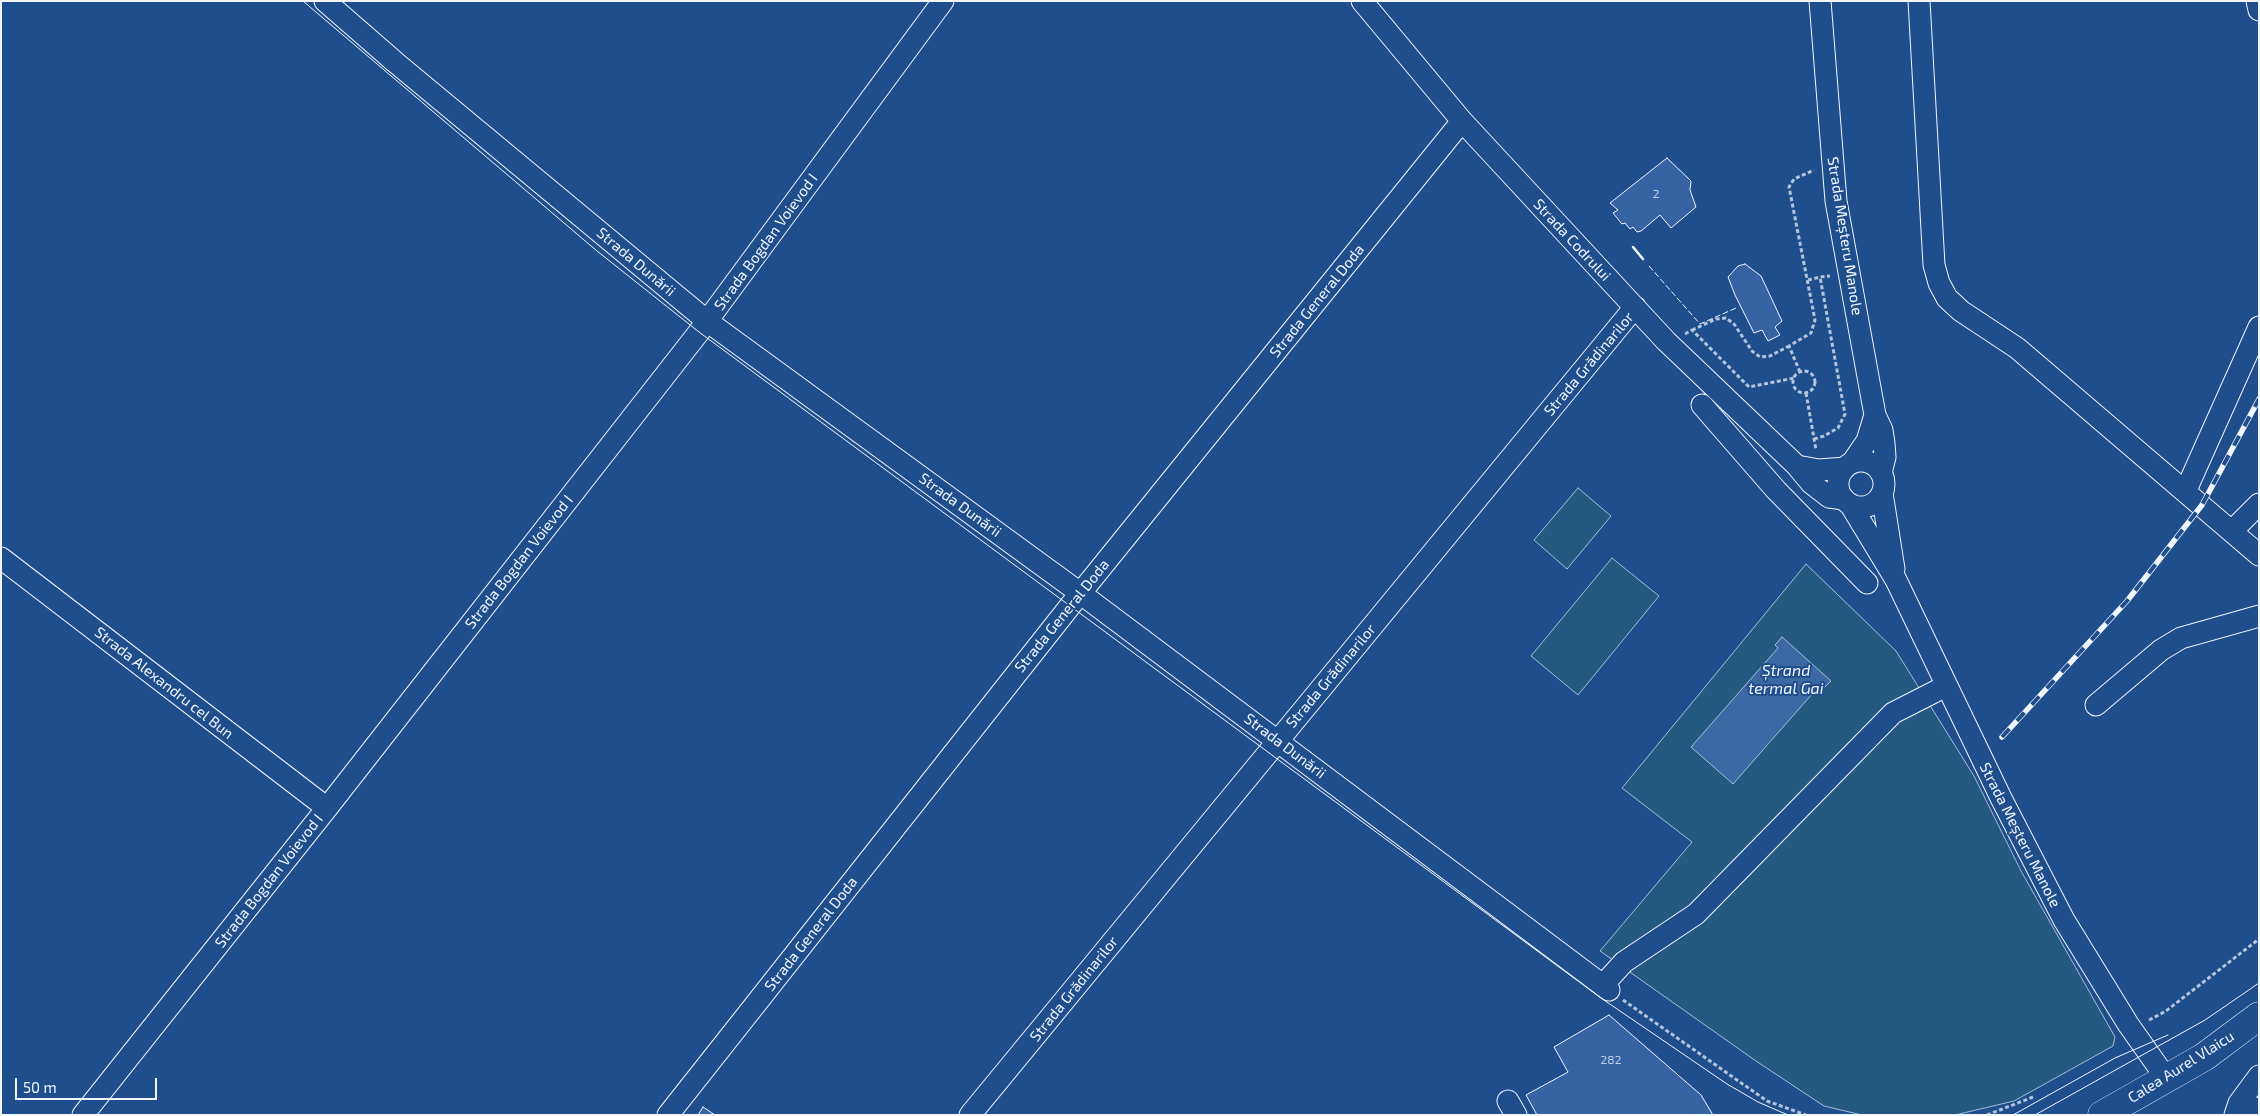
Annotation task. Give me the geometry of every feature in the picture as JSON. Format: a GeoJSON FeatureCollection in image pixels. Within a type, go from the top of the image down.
{"type":"FeatureCollection","features":[{"type":"Feature","properties":{"kind":"main road","name":"Calea Aurel Vlaicu"},"geometry":{"type":"LineString","coordinates":[[2102,1115],[2204,1056],[2259,1016]]}},
{"type":"Feature","properties":{"kind":"street","name":"Strada Dunării"},"geometry":{"type":"LineString","coordinates":[[325,1],[707,321],[1080,593],[1606,988]]}},
{"type":"Feature","properties":{"kind":"street","name":"Strada Bogdan Voievod I"},"geometry":{"type":"LineString","coordinates":[[83,1115],[707,321],[944,1]]}},
{"type":"Feature","properties":{"kind":"street","name":"Strada Codrului"},"geometry":{"type":"LineString","coordinates":[[1362,1],[1462,122],[1666,341],[1823,493],[1829,497],[1847,501]]}},
{"type":"Feature","properties":{"kind":"street","name":"Strada Meșteru Manole"},"geometry":{"type":"LineString","coordinates":[[1820,1],[1836,201],[1875,415],[1867,441],[1848,466]]}},
{"type":"Feature","properties":{"kind":"street"},"geometry":{"type":"LineString","coordinates":[[1920,1],[1934,265],[1939,283],[1948,298],[1960,311],[2017,348],[2186,490],[2259,555]]}},
{"type":"Feature","properties":{"kind":"street"},"geometry":{"type":"LineString","coordinates":[[2258,1],[2259,10]]}},
{"type":"Feature","properties":{"kind":"street","name":"Strada General Doda"},"geometry":{"type":"LineString","coordinates":[[668,1115],[1080,593],[1462,122]]}},
{"type":"Feature","properties":{"kind":"street","name":"Strada Grădinarilor"},"geometry":{"type":"LineString","coordinates":[[970,1115],[1635,307]]}},
{"type":"Feature","properties":{"kind":"street"},"geometry":{"type":"LineString","coordinates":[[2186,490],[2259,327]]}},
{"type":"Feature","properties":{"kind":"street"},"geometry":{"type":"LineString","coordinates":[[1702,405],[1776,490],[1867,583]]}},
{"type":"Feature","properties":{"kind":"street"},"geometry":{"type":"LineString","coordinates":[[1847,501],[1867,506],[1878,500],[1882,483],[1884,443],[1882,430],[1875,415]]}},
{"type":"Feature","properties":{"kind":"street"},"geometry":{"type":"LineString","coordinates":[[1776,490],[1796,466],[1819,470],[1868,462],[1882,483],[1896,580]]}},
{"type":"Feature","properties":{"kind":"street"},"geometry":{"type":"LineString","coordinates":[[1848,466],[1839,483],[1847,501],[1896,580]]}},
{"type":"Feature","properties":{"kind":"street"},"geometry":{"type":"LineString","coordinates":[[2232,531],[2259,504]]}},
{"type":"Feature","properties":{"kind":"street","name":"Strada Alexandru cel Bun"},"geometry":{"type":"LineString","coordinates":[[1,558],[326,808]]}},
{"type":"Feature","properties":{"kind":"street","name":"Strada Meșteru Manole"},"geometry":{"type":"LineString","coordinates":[[1896,580],[2001,798],[2064,920],[2132,1030],[2166,1078]]}},
{"type":"Feature","properties":{"kind":"street"},"geometry":{"type":"LineString","coordinates":[[2096,705],[2161,650],[2181,638],[2259,616]]}},
{"type":"Feature","properties":{"kind":"street"},"geometry":{"type":"LineString","coordinates":[[1606,988],[1624,962],[1696,914],[1893,713],[1946,686]]}},
{"type":"Feature","properties":{"kind":"street"},"geometry":{"type":"LineString","coordinates":[[2235,1115],[2239,1103],[2254,1082]]}},
{"type":"Feature","properties":{"kind":"street"},"geometry":{"type":"LineString","coordinates":[[2250,1115],[2259,1108]]}},
{"type":"Feature","properties":{"kind":"path"},"geometry":{"type":"LineString","coordinates":[[1666,341],[1716,319],[1726,318],[1734,324],[1752,351],[1760,357],[1770,356],[1812,333],[1815,325],[1808,280],[1789,187],[1798,176],[1832,163]]}},
{"type":"Feature","properties":{"kind":"path"},"geometry":{"type":"LineString","coordinates":[[1808,280],[1849,272]]}},
{"type":"Feature","properties":{"kind":"path"},"geometry":{"type":"LineString","coordinates":[[1814,439],[1838,428],[1845,414],[1820,277]]}},
{"type":"Feature","properties":{"kind":"path"},"geometry":{"type":"LineString","coordinates":[[1692,330],[1749,387],[1794,378],[1800,372],[1810,372],[1815,379],[1815,387],[1806,393],[1801,393],[1795,388],[1794,378]]}},
{"type":"Feature","properties":{"kind":"path"},"geometry":{"type":"LineString","coordinates":[[1789,346],[1800,372]]}},
{"type":"Feature","properties":{"kind":"path"},"geometry":{"type":"LineString","coordinates":[[1806,393],[1819,470]]}},
{"type":"Feature","properties":{"kind":"path"},"geometry":{"type":"LineString","coordinates":[[2132,1030],[2166,1011],[2259,938]]}},
{"type":"Feature","properties":{"kind":"path"},"geometry":{"type":"LineString","coordinates":[[1606,988],[1767,1101],[1806,1115]]}},
{"type":"Feature","properties":{"kind":"path"},"geometry":{"type":"LineString","coordinates":[[1987,1115],[2033,1096]]}},
{"type":"Feature","properties":{"kind":"shaded area"},"geometry":{"type":"Polygon","coordinates":[[[1578,488],[1611,516],[1567,569],[1534,540],[1578,488]]]}},
{"type":"Feature","properties":{"kind":"shaded area"},"geometry":{"type":"Polygon","coordinates":[[[1612,558],[1659,596],[1578,695],[1531,656],[1612,558]]]}},
{"type":"Feature","properties":{"kind":"shaded area","name":"Ștrand termal Gai"},"geometry":{"type":"Polygon","coordinates":[[[1806,564],[1896,651],[1974,776],[2021,871],[2115,1037],[2113,1046],[2014,1101],[1955,1115],[1862,1115],[1824,1106],[1756,1061],[1600,951],[1692,842],[1622,788],[1806,564]]]}},
{"type":"Feature","properties":{"kind":"water","name":"Ștrand termal Gai"},"geometry":{"type":"Polygon","coordinates":[[[1782,637],[1831,681],[1824,688],[1820,685],[1733,784],[1691,747],[1778,648],[1775,645],[1782,637]]]}},
{"type":"Feature","properties":{"kind":"building"},"geometry":{"type":"Polygon","coordinates":[[[1667,158],[1691,181],[1690,190],[1696,207],[1671,228],[1660,215],[1641,231],[1637,232],[1633,227],[1630,229],[1625,223],[1622,224],[1613,213],[1618,210],[1610,203],[1667,158]]]}},
{"type":"Feature","properties":{"kind":"building"},"geometry":{"type":"Polygon","coordinates":[[[1745,264],[1761,276],[1782,321],[1775,327],[1780,335],[1768,341],[1762,330],[1754,333],[1728,277],[1738,266],[1745,264]]]}},
{"type":"Feature","properties":{"kind":"building"},"geometry":{"type":"Polygon","coordinates":[[[1609,1015],[1701,1095],[1713,1115],[1537,1115],[1526,1095],[1568,1072],[1554,1047],[1609,1015]]]}},
{"type":"Feature","properties":{"kind":"building"},"geometry":{"type":"Polygon","coordinates":[[[703,1107],[715,1115],[698,1115],[703,1107]]]}},
{"type":"Feature","properties":{"kind":"tram line"},"geometry":{"type":"LineString","coordinates":[[303,1],[597,251],[699,332],[1601,998],[1727,1084],[1758,1102],[1788,1115]]}},
{"type":"Feature","properties":{"kind":"tram line"},"geometry":{"type":"LineString","coordinates":[[2035,1115],[2205,1020],[2259,983]]}},
{"type":"Feature","properties":{"kind":"tram line"},"geometry":{"type":"LineString","coordinates":[[2013,1115],[2115,1058],[2168,1035]]}},
{"type":"Feature","properties":{"kind":"railway"},"geometry":{"type":"LineString","coordinates":[[2002,737],[2127,601],[2202,505],[2259,399]]}},
{"type":"Feature","properties":{"kind":"fence"},"geometry":{"type":"LineString","coordinates":[[1649,266],[1700,324],[1736,308]]}},
{"type":"Feature","properties":{"kind":"wall"},"geometry":{"type":"LineString","coordinates":[[1633,247],[1643,259]]}}]}
